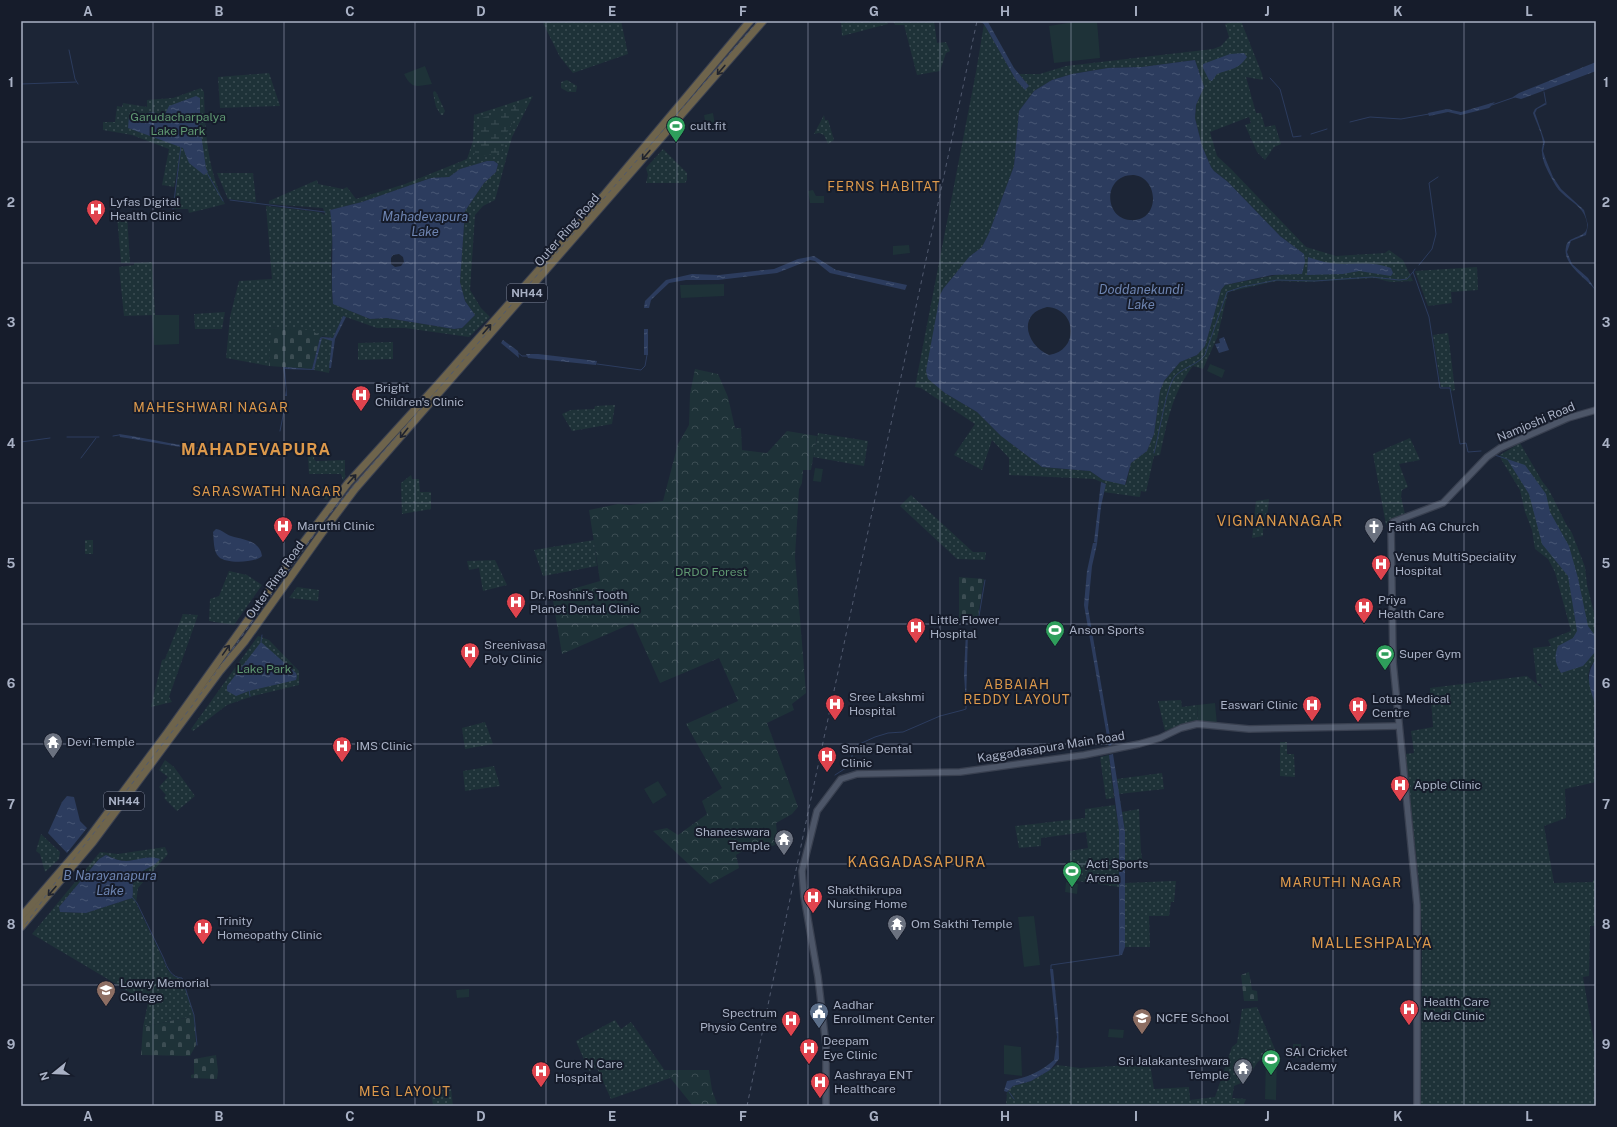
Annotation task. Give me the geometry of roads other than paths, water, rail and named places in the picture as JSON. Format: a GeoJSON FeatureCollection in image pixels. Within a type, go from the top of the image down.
{"type":"FeatureCollection","features":[{"type":"Feature","properties":{"kind":"highway","name":"Outer Ring Road"},"geometry":{"type":"LineString","coordinates":[[21,927],[93,842],[267,592],[329,507],[750,21]]}},
{"type":"Feature","properties":{"kind":"highway","name":"Outer Ring Road"},"geometry":{"type":"LineString","coordinates":[[21,916],[88,839],[214,669],[245,641],[339,509],[416,418],[494,336],[763,21]]}},
{"type":"Feature","properties":{"kind":"highway"},"geometry":{"type":"LineString","coordinates":[[214,669],[228,670]]}},
{"type":"Feature","properties":{"kind":"highway"},"geometry":{"type":"LineString","coordinates":[[172,717],[181,714]]}},
{"type":"Feature","properties":{"kind":"main road","name":"Namjoshi Road"},"geometry":{"type":"LineString","coordinates":[[1399,726],[1392,649],[1391,526],[1393,522],[1443,503],[1487,457],[1500,448],[1568,418],[1596,410]]}},
{"type":"Feature","properties":{"kind":"main road","name":"Kaggadasapura Main Road"},"geometry":{"type":"LineString","coordinates":[[826,1106],[826,1045],[818,977],[804,896],[802,871],[817,811],[841,779],[857,774],[960,772],[1109,751],[1160,738],[1181,728],[1197,724],[1249,729],[1399,726]]}},
{"type":"Feature","properties":{"kind":"main road"},"geometry":{"type":"LineString","coordinates":[[1399,726],[1417,905],[1417,1106]]}},
{"type":"Feature","properties":{"kind":"water"},"geometry":{"type":"Polygon","coordinates":[[[979,21],[988,22],[1014,68],[1029,86],[1025,90],[1016,80],[984,24],[979,21]]]}},
{"type":"Feature","properties":{"kind":"water"},"geometry":{"type":"Polygon","coordinates":[[[1244,53],[1247,57],[1244,61],[1234,68],[1217,74],[1212,81],[1209,80],[1203,68],[1203,64],[1230,54],[1244,53]]]}},
{"type":"Feature","properties":{"kind":"water","name":"Doddanekundi Lake"},"geometry":{"type":"Polygon","coordinates":[[[1195,60],[1204,87],[1196,105],[1195,118],[1202,146],[1211,167],[1228,182],[1280,236],[1304,254],[1305,262],[1302,274],[1272,275],[1225,285],[1221,290],[1205,346],[1197,355],[1180,362],[1164,381],[1160,391],[1154,434],[1147,451],[1131,463],[1125,485],[1103,480],[1090,471],[1042,467],[1001,436],[977,412],[945,393],[928,379],[926,371],[940,295],[943,289],[969,257],[982,247],[989,233],[1014,166],[1019,111],[1034,91],[1052,80],[1072,74],[1108,68],[1142,67],[1195,60]],[[1134,175],[1124,177],[1116,181],[1110,196],[1111,205],[1115,212],[1121,217],[1130,220],[1140,219],[1147,215],[1153,200],[1152,191],[1149,184],[1143,178],[1134,175]],[[1047,307],[1037,311],[1031,316],[1028,323],[1028,330],[1035,345],[1041,351],[1049,355],[1059,352],[1066,346],[1070,339],[1071,330],[1065,315],[1057,309],[1047,307]]]}},
{"type":"Feature","properties":{"kind":"water"},"geometry":{"type":"Polygon","coordinates":[[[1596,62],[1596,71],[1521,99],[1513,97],[1519,93],[1596,62]]]}},
{"type":"Feature","properties":{"kind":"water"},"geometry":{"type":"Polygon","coordinates":[[[196,96],[200,98],[200,127],[206,168],[208,172],[204,175],[189,163],[183,148],[128,128],[129,116],[132,115],[157,119],[165,114],[169,106],[196,96]]]}},
{"type":"Feature","properties":{"kind":"water"},"geometry":{"type":"Polygon","coordinates":[[[1495,102],[1489,108],[1461,115],[1448,112],[1429,116],[1428,113],[1447,109],[1461,112],[1495,102]]]}},
{"type":"Feature","properties":{"kind":"water"},"geometry":{"type":"Polygon","coordinates":[[[1545,103],[1547,104],[1537,109],[1535,113],[1545,142],[1543,151],[1546,160],[1553,177],[1561,189],[1584,210],[1588,225],[1586,235],[1571,241],[1567,252],[1572,264],[1588,278],[1596,291],[1571,265],[1566,254],[1566,247],[1568,243],[1571,240],[1583,234],[1586,231],[1587,226],[1586,219],[1582,211],[1557,188],[1544,162],[1542,155],[1543,143],[1533,113],[1535,109],[1545,103]]]}},
{"type":"Feature","properties":{"kind":"water","name":"Mahadevapura Lake"},"geometry":{"type":"Polygon","coordinates":[[[487,161],[494,161],[498,164],[496,172],[484,183],[465,211],[460,282],[465,301],[475,315],[462,328],[454,329],[387,318],[370,319],[333,304],[332,233],[330,210],[362,202],[431,178],[449,177],[460,169],[487,161]],[[399,254],[393,255],[391,258],[391,264],[395,267],[401,266],[404,262],[403,257],[399,254]]]}},
{"type":"Feature","properties":{"kind":"water"},"geometry":{"type":"Polygon","coordinates":[[[814,256],[836,270],[907,285],[905,290],[830,273],[815,261],[810,260],[777,273],[718,280],[686,280],[669,283],[651,300],[649,308],[644,308],[645,301],[666,280],[692,274],[719,275],[774,269],[798,259],[814,256]]]}},
{"type":"Feature","properties":{"kind":"water"},"geometry":{"type":"Polygon","coordinates":[[[1308,257],[1330,263],[1375,264],[1391,268],[1393,273],[1391,276],[1359,271],[1343,274],[1307,275],[1308,257]]]}},
{"type":"Feature","properties":{"kind":"water"},"geometry":{"type":"Polygon","coordinates":[[[343,316],[346,317],[335,339],[331,368],[329,368],[332,341],[322,338],[314,370],[285,369],[287,396],[285,396],[286,390],[283,367],[312,369],[320,338],[322,337],[333,338],[343,316]]]}},
{"type":"Feature","properties":{"kind":"water"},"geometry":{"type":"Polygon","coordinates":[[[644,329],[648,329],[648,355],[644,355],[644,329]]]}},
{"type":"Feature","properties":{"kind":"water"},"geometry":{"type":"Polygon","coordinates":[[[1224,337],[1229,350],[1219,353],[1215,344],[1220,343],[1219,339],[1224,337]]]}},
{"type":"Feature","properties":{"kind":"water"},"geometry":{"type":"Polygon","coordinates":[[[503,340],[518,351],[519,358],[501,343],[503,340]]]}},
{"type":"Feature","properties":{"kind":"water"},"geometry":{"type":"Polygon","coordinates":[[[526,354],[597,361],[596,365],[528,358],[526,354]]]}},
{"type":"Feature","properties":{"kind":"water"},"geometry":{"type":"Polygon","coordinates":[[[119,434],[203,448],[231,448],[231,451],[203,450],[175,446],[120,437],[119,434]]]}},
{"type":"Feature","properties":{"kind":"water"},"geometry":{"type":"Polygon","coordinates":[[[1507,459],[1525,465],[1546,494],[1550,512],[1569,546],[1578,578],[1588,626],[1596,637],[1596,651],[1583,666],[1561,673],[1557,666],[1556,660],[1558,646],[1573,638],[1577,631],[1568,576],[1542,544],[1529,494],[1507,459]]]}},
{"type":"Feature","properties":{"kind":"water"},"geometry":{"type":"Polygon","coordinates":[[[1101,482],[1106,484],[1101,506],[1097,544],[1092,566],[1088,608],[1112,748],[1109,748],[1084,605],[1087,571],[1093,543],[1097,543],[1094,542],[1101,482]]]}},
{"type":"Feature","properties":{"kind":"water"},"geometry":{"type":"Polygon","coordinates":[[[216,529],[254,544],[261,551],[262,556],[253,560],[240,562],[228,561],[219,557],[215,549],[213,532],[216,529]]]}},
{"type":"Feature","properties":{"kind":"water"},"geometry":{"type":"Polygon","coordinates":[[[966,631],[968,631],[966,704],[964,675],[966,631]]]}},
{"type":"Feature","properties":{"kind":"water"},"geometry":{"type":"Polygon","coordinates":[[[261,642],[296,673],[296,680],[249,691],[236,696],[227,691],[227,686],[261,642]]]}},
{"type":"Feature","properties":{"kind":"water"},"geometry":{"type":"Polygon","coordinates":[[[1596,659],[1596,708],[1590,688],[1589,677],[1592,665],[1596,659]]]}},
{"type":"Feature","properties":{"kind":"water"},"geometry":{"type":"Polygon","coordinates":[[[1113,754],[1125,832],[1125,947],[1122,955],[1119,955],[1119,830],[1109,755],[1113,754]]]}},
{"type":"Feature","properties":{"kind":"water"},"geometry":{"type":"Polygon","coordinates":[[[67,796],[74,797],[80,821],[87,828],[67,853],[48,833],[62,802],[67,796]]]}},
{"type":"Feature","properties":{"kind":"water","name":"B Narayanapura Lake"},"geometry":{"type":"Polygon","coordinates":[[[106,855],[122,861],[146,858],[160,859],[154,865],[138,874],[135,878],[133,882],[132,898],[86,913],[60,912],[59,907],[99,859],[106,855]]]}},
{"type":"Feature","properties":{"kind":"water"},"geometry":{"type":"Polygon","coordinates":[[[1050,969],[1053,969],[1058,1018],[1059,1059],[1050,1070],[1031,1081],[1013,1086],[1007,1092],[1004,1091],[1007,1081],[1032,1074],[1054,1060],[1057,1037],[1050,969]]]}},
{"type":"Feature","properties":{"kind":"waterway"},"geometry":{"type":"LineString","coordinates":[[69,50],[75,79],[78,84]]}},
{"type":"Feature","properties":{"kind":"waterway"},"geometry":{"type":"LineString","coordinates":[[1270,78],[1280,89],[1293,137],[1301,136]]}},
{"type":"Feature","properties":{"kind":"waterway"},"geometry":{"type":"LineString","coordinates":[[21,84],[76,82]]}},
{"type":"Feature","properties":{"kind":"waterway"},"geometry":{"type":"LineString","coordinates":[[1544,92],[1546,103]]}},
{"type":"Feature","properties":{"kind":"waterway"},"geometry":{"type":"LineString","coordinates":[[1492,105],[1515,97]]}},
{"type":"Feature","properties":{"kind":"waterway"},"geometry":{"type":"LineString","coordinates":[[149,113],[155,113],[160,118]]}},
{"type":"Feature","properties":{"kind":"waterway"},"geometry":{"type":"LineString","coordinates":[[1350,122],[1370,117],[1401,119],[1429,114]]}},
{"type":"Feature","properties":{"kind":"waterway"},"geometry":{"type":"LineString","coordinates":[[1311,134],[1327,129]]}},
{"type":"Feature","properties":{"kind":"waterway"},"geometry":{"type":"LineString","coordinates":[[173,209],[181,146]]}},
{"type":"Feature","properties":{"kind":"waterway"},"geometry":{"type":"LineString","coordinates":[[207,173],[223,201]]}},
{"type":"Feature","properties":{"kind":"waterway"},"geometry":{"type":"LineString","coordinates":[[1419,265],[1432,249],[1436,234],[1429,183],[1438,177]]}},
{"type":"Feature","properties":{"kind":"waterway"},"geometry":{"type":"LineString","coordinates":[[230,200],[325,212]]}},
{"type":"Feature","properties":{"kind":"waterway"},"geometry":{"type":"LineString","coordinates":[[1415,269],[1413,272],[1429,317],[1440,388],[1450,388],[1460,444],[1466,443],[1468,452],[1481,451]]}},
{"type":"Feature","properties":{"kind":"waterway"},"geometry":{"type":"LineString","coordinates":[[1154,453],[1172,382],[1175,376],[1205,355],[1227,292],[1242,287],[1277,280],[1315,281],[1372,277],[1399,280],[1407,279],[1413,272]]}},
{"type":"Feature","properties":{"kind":"waterway"},"geometry":{"type":"LineString","coordinates":[[517,352],[522,356],[527,356]]}},
{"type":"Feature","properties":{"kind":"waterway"},"geometry":{"type":"LineString","coordinates":[[597,364],[641,370],[645,366],[647,355]]}},
{"type":"Feature","properties":{"kind":"waterway"},"geometry":{"type":"LineString","coordinates":[[280,431],[286,401]]}},
{"type":"Feature","properties":{"kind":"waterway"},"geometry":{"type":"LineString","coordinates":[[113,436],[119,435]]}},
{"type":"Feature","properties":{"kind":"waterway"},"geometry":{"type":"LineString","coordinates":[[67,437],[99,437]]}},
{"type":"Feature","properties":{"kind":"waterway"},"geometry":{"type":"LineString","coordinates":[[21,442],[50,438]]}},
{"type":"Feature","properties":{"kind":"waterway"},"geometry":{"type":"LineString","coordinates":[[81,458],[96,438]]}},
{"type":"Feature","properties":{"kind":"waterway"},"geometry":{"type":"LineString","coordinates":[[1495,455],[1507,459]]}},
{"type":"Feature","properties":{"kind":"waterway"},"geometry":{"type":"LineString","coordinates":[[979,616],[985,580]]}},
{"type":"Feature","properties":{"kind":"waterway"},"geometry":{"type":"LineString","coordinates":[[261,642],[262,635]]}},
{"type":"Feature","properties":{"kind":"waterway"},"geometry":{"type":"LineString","coordinates":[[249,690],[250,696]]}},
{"type":"Feature","properties":{"kind":"waterway"},"geometry":{"type":"LineString","coordinates":[[835,775],[849,766],[855,746],[875,737],[888,733],[903,732],[940,716],[966,709],[966,704]]}},
{"type":"Feature","properties":{"kind":"waterway"},"geometry":{"type":"LineString","coordinates":[[132,897],[137,903],[168,969],[178,978],[182,978],[194,1015],[197,1045]]}},
{"type":"Feature","properties":{"kind":"waterway"},"geometry":{"type":"LineString","coordinates":[[1051,970],[1051,965],[1120,955]]}},
{"type":"Feature","properties":{"kind":"waterway"},"geometry":{"type":"LineString","coordinates":[[1009,1092],[1014,1099]]}},
{"type":"Feature","properties":{"kind":"railway"},"geometry":{"type":"LineString","coordinates":[[21,931],[52,887],[192,706],[326,518],[758,21]]}},
{"type":"Feature","properties":{"kind":"railway"},"geometry":{"type":"LineString","coordinates":[[747,1106],[977,21]]}},
{"type":"Feature","properties":{"kind":"place","name":"cult.fit"},"geometry":{"type":"Point","coordinates":[676,143]}},
{"type":"Feature","properties":{"kind":"place","name":"Lyfas Digital Health Clinic"},"geometry":{"type":"Point","coordinates":[96,226]}},
{"type":"Feature","properties":{"kind":"place","name":"Bright Children's Clinic"},"geometry":{"type":"Point","coordinates":[361,412]}},
{"type":"Feature","properties":{"kind":"place","name":"Maruthi Clinic"},"geometry":{"type":"Point","coordinates":[283,543]}},
{"type":"Feature","properties":{"kind":"place","name":"Faith AG Church"},"geometry":{"type":"Point","coordinates":[1374,544]}},
{"type":"Feature","properties":{"kind":"place","name":"Venus MultiSpeciality Hospital"},"geometry":{"type":"Point","coordinates":[1381,581]}},
{"type":"Feature","properties":{"kind":"place","name":"Dr. Roshni's Tooth Planet Dental Clinic"},"geometry":{"type":"Point","coordinates":[516,619]}},
{"type":"Feature","properties":{"kind":"place","name":"Priya Health Care"},"geometry":{"type":"Point","coordinates":[1364,624]}},
{"type":"Feature","properties":{"kind":"place","name":"Little Flower Hospital"},"geometry":{"type":"Point","coordinates":[916,644]}},
{"type":"Feature","properties":{"kind":"place","name":"Anson Sports"},"geometry":{"type":"Point","coordinates":[1055,647]}},
{"type":"Feature","properties":{"kind":"place","name":"Sreenivasa Poly Clinic"},"geometry":{"type":"Point","coordinates":[470,669]}},
{"type":"Feature","properties":{"kind":"place","name":"Super Gym"},"geometry":{"type":"Point","coordinates":[1385,671]}},
{"type":"Feature","properties":{"kind":"place","name":"Sree Lakshmi Hospital"},"geometry":{"type":"Point","coordinates":[835,721]}},
{"type":"Feature","properties":{"kind":"place","name":"Easwari Clinic"},"geometry":{"type":"Point","coordinates":[1312,722]}},
{"type":"Feature","properties":{"kind":"place","name":"Lotus Medical Centre"},"geometry":{"type":"Point","coordinates":[1358,723]}},
{"type":"Feature","properties":{"kind":"place","name":"Devi Temple"},"geometry":{"type":"Point","coordinates":[53,759]}},
{"type":"Feature","properties":{"kind":"place","name":"IMS Clinic"},"geometry":{"type":"Point","coordinates":[342,763]}},
{"type":"Feature","properties":{"kind":"place","name":"Smile Dental Clinic"},"geometry":{"type":"Point","coordinates":[827,773]}},
{"type":"Feature","properties":{"kind":"place","name":"Apple Clinic"},"geometry":{"type":"Point","coordinates":[1400,802]}},
{"type":"Feature","properties":{"kind":"place","name":"Shaneeswara Temple"},"geometry":{"type":"Point","coordinates":[784,856]}},
{"type":"Feature","properties":{"kind":"place","name":"Acti Sports Arena"},"geometry":{"type":"Point","coordinates":[1072,888]}},
{"type":"Feature","properties":{"kind":"place","name":"Shakthikrupa Nursing Home"},"geometry":{"type":"Point","coordinates":[813,914]}},
{"type":"Feature","properties":{"kind":"place","name":"Om Sakthi Temple"},"geometry":{"type":"Point","coordinates":[897,941]}},
{"type":"Feature","properties":{"kind":"place","name":"Trinity Homeopathy Clinic"},"geometry":{"type":"Point","coordinates":[203,945]}},
{"type":"Feature","properties":{"kind":"place","name":"Lowry Memorial College"},"geometry":{"type":"Point","coordinates":[106,1007]}},
{"type":"Feature","properties":{"kind":"place","name":"Health Care Medi Clinic"},"geometry":{"type":"Point","coordinates":[1409,1026]}},
{"type":"Feature","properties":{"kind":"place","name":"Aadhar Enrollment Center"},"geometry":{"type":"Point","coordinates":[819,1029]}},
{"type":"Feature","properties":{"kind":"place","name":"NCFE School"},"geometry":{"type":"Point","coordinates":[1142,1035]}},
{"type":"Feature","properties":{"kind":"place","name":"Spectrum Physio Centre"},"geometry":{"type":"Point","coordinates":[791,1037]}},
{"type":"Feature","properties":{"kind":"place","name":"Deepam Eye Clinic"},"geometry":{"type":"Point","coordinates":[809,1065]}},
{"type":"Feature","properties":{"kind":"place","name":"SAI Cricket Academy"},"geometry":{"type":"Point","coordinates":[1271,1076]}},
{"type":"Feature","properties":{"kind":"place","name":"Sri Jalakanteshwara Temple"},"geometry":{"type":"Point","coordinates":[1243,1085]}},
{"type":"Feature","properties":{"kind":"place","name":"Cure N Care Hospital"},"geometry":{"type":"Point","coordinates":[541,1088]}},
{"type":"Feature","properties":{"kind":"place","name":"Aashraya ENT Healthcare"},"geometry":{"type":"Point","coordinates":[820,1099]}},
{"type":"Feature","properties":{"kind":"district","name":"FERNS HABITAT"},"geometry":{"type":"Point","coordinates":[884,186]}},
{"type":"Feature","properties":{"kind":"district","name":"MAHESHWARI NAGAR"},"geometry":{"type":"Point","coordinates":[211,407]}},
{"type":"Feature","properties":{"kind":"district","name":"MAHADEVAPURA"},"geometry":{"type":"Point","coordinates":[256,449]}},
{"type":"Feature","properties":{"kind":"district","name":"SARASWATHI NAGAR"},"geometry":{"type":"Point","coordinates":[267,491]}},
{"type":"Feature","properties":{"kind":"district","name":"VIGNANANAGAR"},"geometry":{"type":"Point","coordinates":[1280,521]}},
{"type":"Feature","properties":{"kind":"district","name":"ABBAIAH REDDY LAYOUT"},"geometry":{"type":"Point","coordinates":[1017,692]}},
{"type":"Feature","properties":{"kind":"district","name":"KAGGADASAPURA"},"geometry":{"type":"Point","coordinates":[917,862]}},
{"type":"Feature","properties":{"kind":"district","name":"MARUTHI NAGAR"},"geometry":{"type":"Point","coordinates":[1341,882]}},
{"type":"Feature","properties":{"kind":"district","name":"MALLESHPALYA"},"geometry":{"type":"Point","coordinates":[1372,943]}},
{"type":"Feature","properties":{"kind":"district","name":"MEG LAYOUT"},"geometry":{"type":"Point","coordinates":[405,1091]}},
{"type":"Feature","properties":{"kind":"park label","name":"Garudacharpalya Lake Park"},"geometry":{"type":"Point","coordinates":[178,124]}},
{"type":"Feature","properties":{"kind":"park label","name":"DRDO Forest"},"geometry":{"type":"Point","coordinates":[711,572]}},
{"type":"Feature","properties":{"kind":"park label","name":"Lake Park"},"geometry":{"type":"Point","coordinates":[264,669]}}]}
